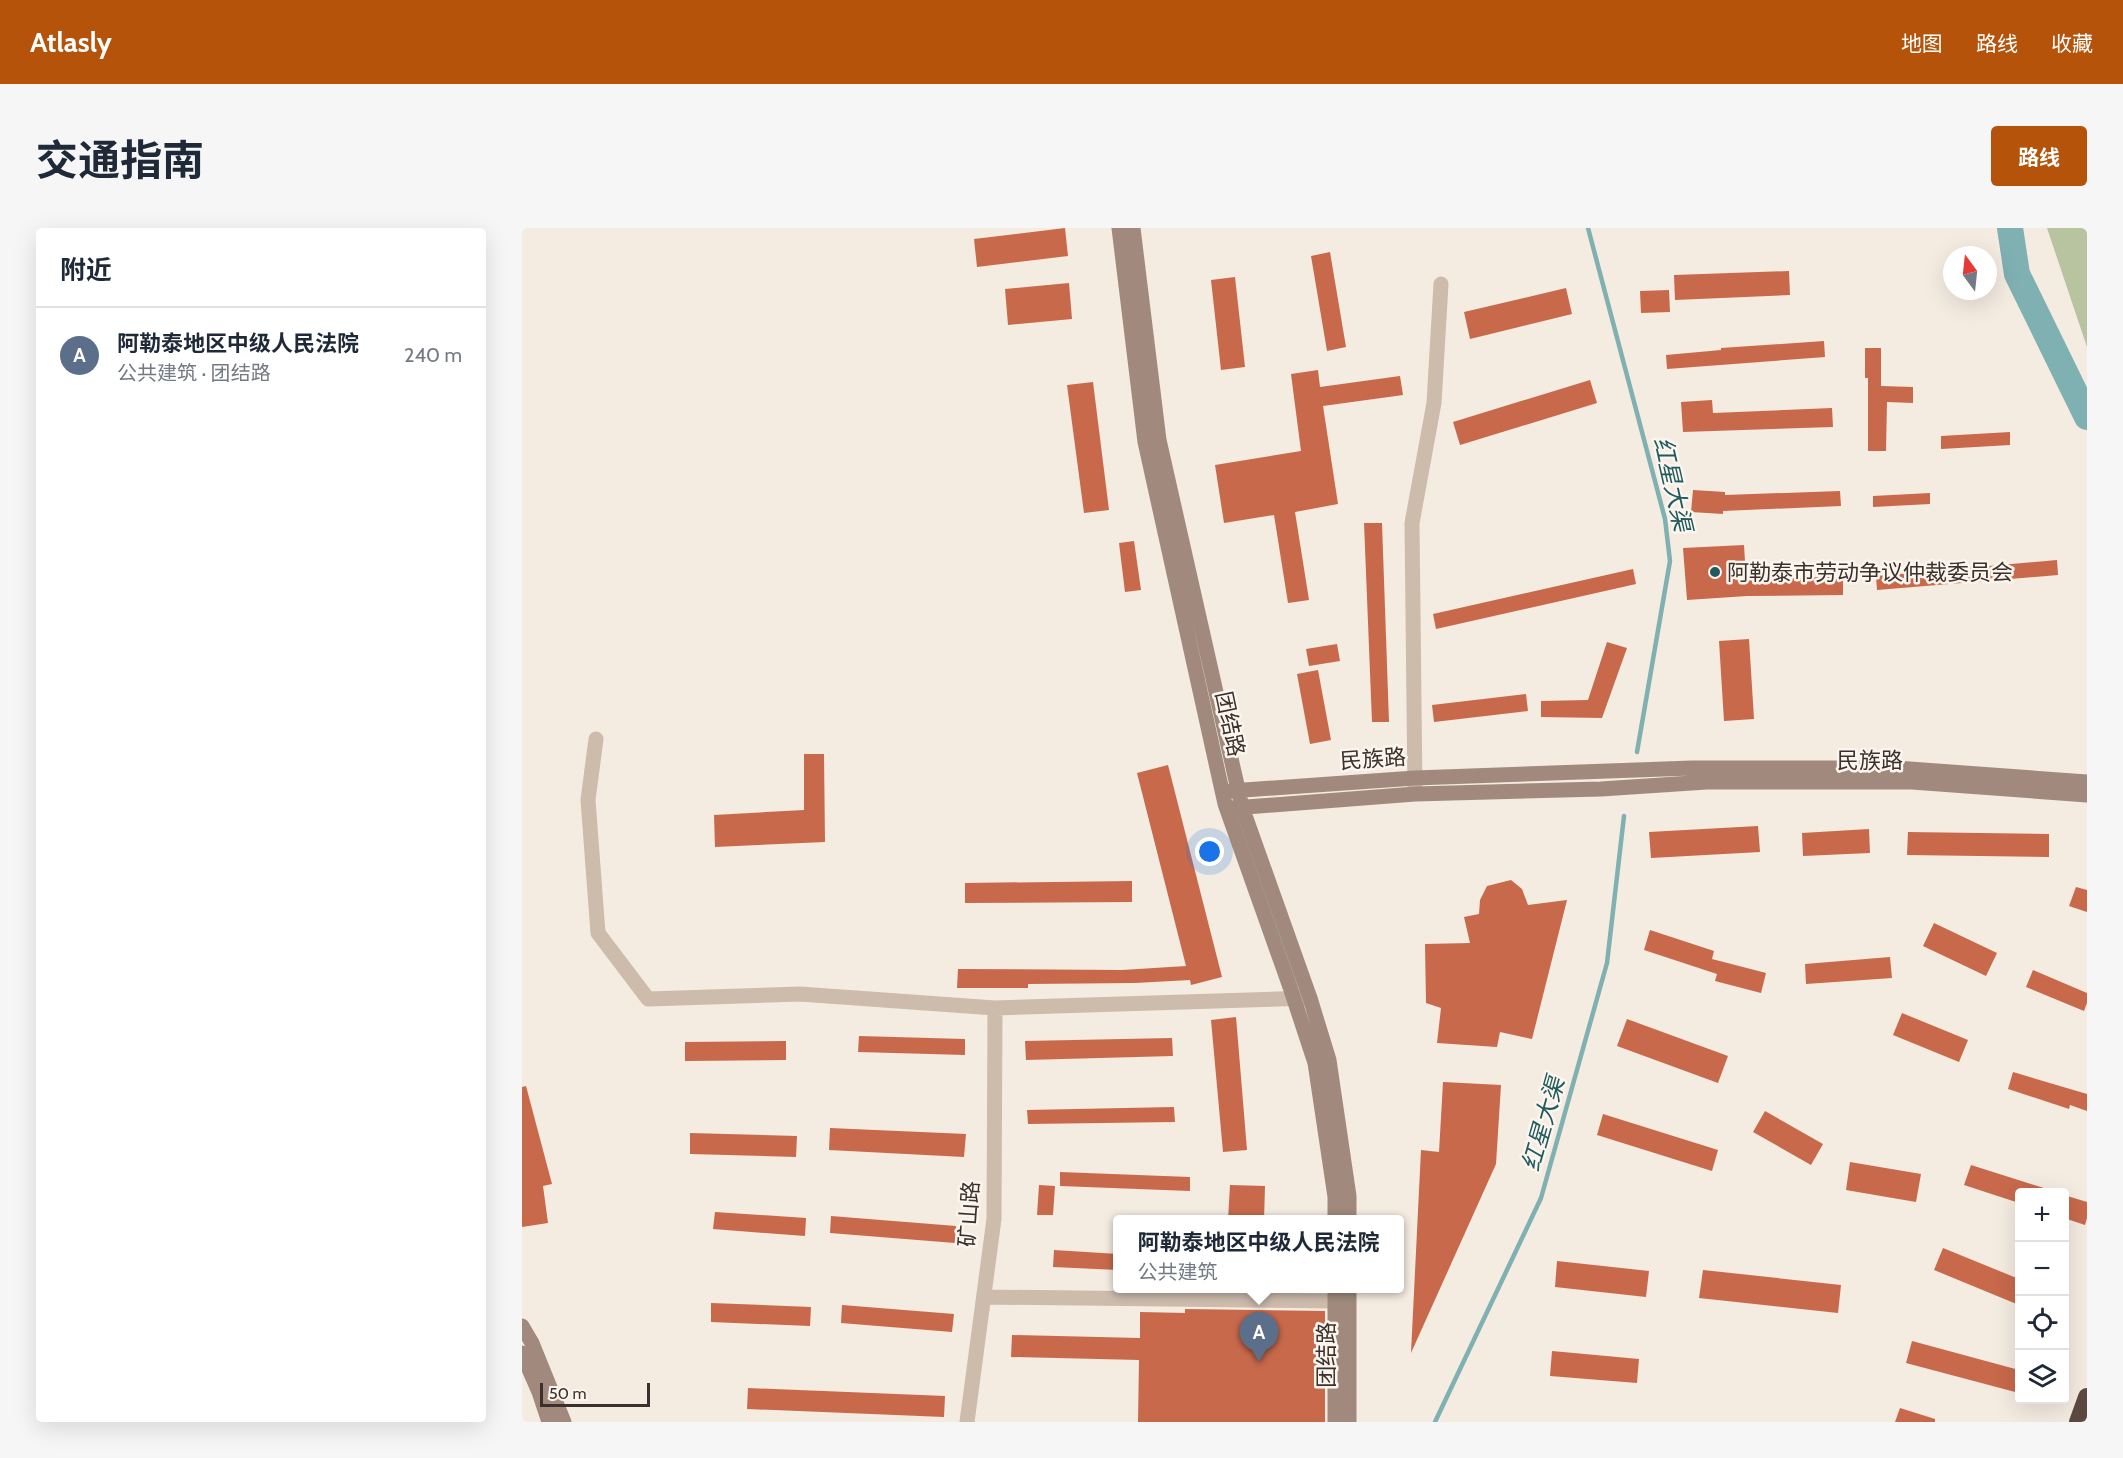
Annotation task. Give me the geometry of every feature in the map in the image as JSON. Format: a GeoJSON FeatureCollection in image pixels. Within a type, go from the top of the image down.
{"type":"FeatureCollection","features":[{"type":"Feature","properties":{"kind":"highway"},"geometry":{"type":"LineString","coordinates":[[2078,1422],[2087,1397]]}},
{"type":"Feature","properties":{"kind":"main road","name":"团结路"},"geometry":{"type":"LineString","coordinates":[[1119,228],[1145,442],[1221,790],[1315,1063],[1335,1197],[1335,1215]]}},
{"type":"Feature","properties":{"kind":"main road","name":"团结路"},"geometry":{"type":"LineString","coordinates":[[1133,228],[1159,440],[1242,807],[1310,998],[1329,1060],[1349,1196],[1349,1215]]}},
{"type":"Feature","properties":{"kind":"main road","name":"民族路"},"geometry":{"type":"LineString","coordinates":[[1221,790],[1238,791],[1415,778],[1657,769],[1896,768],[2087,782]]}},
{"type":"Feature","properties":{"kind":"main road","name":"民族路"},"geometry":{"type":"LineString","coordinates":[[1226,808],[1415,794],[1633,787],[1707,782],[1912,782],[2087,795]]}},
{"type":"Feature","properties":{"kind":"main road","name":"团结路"},"geometry":{"type":"LineString","coordinates":[[1349,1293],[1349,1422]]}},
{"type":"Feature","properties":{"kind":"main road","name":"团结路"},"geometry":{"type":"LineString","coordinates":[[1335,1295],[1335,1422]]}},
{"type":"Feature","properties":{"kind":"main road"},"geometry":{"type":"LineString","coordinates":[[522,1326],[532,1343],[564,1422]]}},
{"type":"Feature","properties":{"kind":"main road"},"geometry":{"type":"LineString","coordinates":[[522,1353],[549,1422]]}},
{"type":"Feature","properties":{"kind":"street"},"geometry":{"type":"LineString","coordinates":[[1415,794],[1412,523],[1434,403],[1441,284]]}},
{"type":"Feature","properties":{"kind":"street"},"geometry":{"type":"LineString","coordinates":[[596,738],[588,800],[598,933],[648,999],[800,994],[995,1008],[1310,998]]}},
{"type":"Feature","properties":{"kind":"street","name":"矿山路"},"geometry":{"type":"LineString","coordinates":[[967,1422],[994,1219],[995,1008]]}},
{"type":"Feature","properties":{"kind":"street"},"geometry":{"type":"LineString","coordinates":[[984,1297],[1335,1295]]}},
{"type":"Feature","properties":{"kind":"green space"},"geometry":{"type":"Polygon","coordinates":[[[2047,228],[2087,228],[2087,347],[2047,228]]]}},
{"type":"Feature","properties":{"kind":"building"},"geometry":{"type":"Polygon","coordinates":[[[1065,228],[1068,256],[977,267],[974,239],[1065,228]]]}},
{"type":"Feature","properties":{"kind":"building"},"geometry":{"type":"Polygon","coordinates":[[[1330,252],[1346,347],[1327,351],[1311,256],[1330,252]]]}},
{"type":"Feature","properties":{"kind":"building"},"geometry":{"type":"Polygon","coordinates":[[[1789,271],[1790,295],[1675,300],[1674,275],[1789,271]]]}},
{"type":"Feature","properties":{"kind":"building"},"geometry":{"type":"Polygon","coordinates":[[[1235,277],[1245,367],[1221,370],[1211,280],[1235,277]]]}},
{"type":"Feature","properties":{"kind":"building"},"geometry":{"type":"Polygon","coordinates":[[[1069,283],[1072,319],[1008,325],[1005,289],[1069,283]]]}},
{"type":"Feature","properties":{"kind":"building"},"geometry":{"type":"Polygon","coordinates":[[[1566,288],[1572,314],[1470,339],[1464,312],[1566,288]]]}},
{"type":"Feature","properties":{"kind":"building"},"geometry":{"type":"Polygon","coordinates":[[[1669,290],[1670,312],[1641,313],[1640,291],[1669,290]]]}},
{"type":"Feature","properties":{"kind":"building"},"geometry":{"type":"Polygon","coordinates":[[[1824,341],[1825,357],[1667,369],[1666,355],[1721,350],[1721,348],[1824,341]]]}},
{"type":"Feature","properties":{"kind":"building"},"geometry":{"type":"Polygon","coordinates":[[[1865,348],[1881,348],[1881,386],[1913,387],[1913,403],[1887,402],[1886,451],[1868,451],[1868,378],[1865,378],[1865,348]]]}},
{"type":"Feature","properties":{"kind":"building"},"geometry":{"type":"Polygon","coordinates":[[[1318,370],[1320,387],[1400,376],[1403,395],[1323,406],[1338,504],[1295,512],[1309,600],[1288,603],[1274,515],[1224,523],[1215,465],[1301,451],[1291,374],[1318,370]]]}},
{"type":"Feature","properties":{"kind":"building"},"geometry":{"type":"Polygon","coordinates":[[[1590,380],[1597,403],[1460,445],[1453,422],[1590,380]]]}},
{"type":"Feature","properties":{"kind":"building"},"geometry":{"type":"Polygon","coordinates":[[[1093,382],[1109,510],[1084,513],[1067,385],[1093,382]]]}},
{"type":"Feature","properties":{"kind":"building"},"geometry":{"type":"Polygon","coordinates":[[[1712,400],[1713,413],[1832,408],[1833,427],[1683,432],[1681,402],[1712,400]]]}},
{"type":"Feature","properties":{"kind":"building"},"geometry":{"type":"Polygon","coordinates":[[[2010,432],[2010,445],[1941,449],[1941,436],[2010,432]]]}},
{"type":"Feature","properties":{"kind":"building"},"geometry":{"type":"Polygon","coordinates":[[[1693,490],[1725,492],[1725,495],[1840,491],[1841,506],[1723,511],[1723,514],[1691,512],[1693,490]]]}},
{"type":"Feature","properties":{"kind":"building"},"geometry":{"type":"Polygon","coordinates":[[[1930,493],[1930,504],[1873,507],[1873,496],[1930,493]]]}},
{"type":"Feature","properties":{"kind":"building"},"geometry":{"type":"Polygon","coordinates":[[[1364,523],[1382,523],[1389,722],[1372,722],[1364,523]]]}},
{"type":"Feature","properties":{"kind":"building"},"geometry":{"type":"Polygon","coordinates":[[[1134,541],[1141,590],[1125,592],[1119,543],[1134,541]]]}},
{"type":"Feature","properties":{"kind":"building","name":"阿勒泰市劳动争议仲裁委员会"},"geometry":{"type":"Polygon","coordinates":[[[1744,545],[1746,578],[1843,577],[1843,595],[1747,596],[1687,600],[1683,548],[1744,545]]]}},
{"type":"Feature","properties":{"kind":"building"},"geometry":{"type":"Polygon","coordinates":[[[2057,560],[2058,575],[1877,590],[1876,576],[2057,560]]]}},
{"type":"Feature","properties":{"kind":"building"},"geometry":{"type":"Polygon","coordinates":[[[1633,569],[1636,584],[1436,629],[1433,614],[1633,569]]]}},
{"type":"Feature","properties":{"kind":"building"},"geometry":{"type":"Polygon","coordinates":[[[1749,639],[1754,719],[1724,721],[1719,641],[1749,639]]]}},
{"type":"Feature","properties":{"kind":"building"},"geometry":{"type":"Polygon","coordinates":[[[1607,642],[1627,648],[1602,718],[1541,717],[1541,701],[1588,700],[1607,642]]]}},
{"type":"Feature","properties":{"kind":"building"},"geometry":{"type":"Polygon","coordinates":[[[1337,644],[1340,661],[1309,666],[1306,649],[1337,644]]]}},
{"type":"Feature","properties":{"kind":"building"},"geometry":{"type":"Polygon","coordinates":[[[1318,670],[1331,740],[1310,744],[1297,674],[1318,670]]]}},
{"type":"Feature","properties":{"kind":"building"},"geometry":{"type":"Polygon","coordinates":[[[1526,694],[1528,711],[1434,722],[1432,705],[1526,694]]]}},
{"type":"Feature","properties":{"kind":"building"},"geometry":{"type":"Polygon","coordinates":[[[804,754],[824,754],[825,842],[715,847],[714,815],[804,810],[804,754]]]}},
{"type":"Feature","properties":{"kind":"building"},"geometry":{"type":"Polygon","coordinates":[[[1168,765],[1222,977],[1191,985],[1190,980],[1028,984],[1028,988],[957,988],[958,969],[1122,970],[1186,966],[1137,773],[1168,765]]]}},
{"type":"Feature","properties":{"kind":"building"},"geometry":{"type":"Polygon","coordinates":[[[1758,826],[1760,852],[1651,858],[1649,832],[1758,826]]]}},
{"type":"Feature","properties":{"kind":"building"},"geometry":{"type":"Polygon","coordinates":[[[1869,829],[1870,853],[1803,856],[1802,833],[1869,829]]]}},
{"type":"Feature","properties":{"kind":"building"},"geometry":{"type":"Polygon","coordinates":[[[1908,832],[2049,834],[2049,857],[1907,855],[1908,832]]]}},
{"type":"Feature","properties":{"kind":"building"},"geometry":{"type":"Polygon","coordinates":[[[1511,880],[1522,889],[1528,905],[1567,900],[1532,1039],[1500,1032],[1497,1047],[1437,1043],[1441,1008],[1426,1003],[1425,944],[1470,943],[1464,917],[1479,914],[1480,900],[1487,886],[1511,880]]]}},
{"type":"Feature","properties":{"kind":"building"},"geometry":{"type":"Polygon","coordinates":[[[1132,881],[1132,902],[965,903],[965,883],[1132,881]]]}},
{"type":"Feature","properties":{"kind":"building"},"geometry":{"type":"Polygon","coordinates":[[[2076,887],[2087,890],[2087,912],[2069,906],[2076,887]]]}},
{"type":"Feature","properties":{"kind":"building"},"geometry":{"type":"Polygon","coordinates":[[[1934,923],[1997,953],[1986,976],[1923,946],[1934,923]]]}},
{"type":"Feature","properties":{"kind":"building"},"geometry":{"type":"Polygon","coordinates":[[[1650,930],[1714,951],[1712,959],[1766,973],[1761,993],[1715,981],[1717,974],[1644,950],[1650,930]]]}},
{"type":"Feature","properties":{"kind":"building"},"geometry":{"type":"Polygon","coordinates":[[[1890,957],[1892,978],[1806,984],[1805,964],[1890,957]]]}},
{"type":"Feature","properties":{"kind":"building"},"geometry":{"type":"Polygon","coordinates":[[[2033,970],[2087,993],[2084,1011],[2026,987],[2033,970]]]}},
{"type":"Feature","properties":{"kind":"building"},"geometry":{"type":"Polygon","coordinates":[[[1902,1013],[1968,1040],[1959,1062],[1893,1035],[1902,1013]]]}},
{"type":"Feature","properties":{"kind":"building"},"geometry":{"type":"Polygon","coordinates":[[[1236,1017],[1247,1150],[1223,1152],[1211,1020],[1236,1017]]]}},
{"type":"Feature","properties":{"kind":"building"},"geometry":{"type":"Polygon","coordinates":[[[1627,1019],[1728,1056],[1718,1083],[1617,1046],[1627,1019]]]}},
{"type":"Feature","properties":{"kind":"building"},"geometry":{"type":"Polygon","coordinates":[[[859,1036],[965,1039],[965,1055],[858,1052],[859,1036]]]}},
{"type":"Feature","properties":{"kind":"building"},"geometry":{"type":"Polygon","coordinates":[[[1172,1038],[1173,1056],[1026,1060],[1025,1041],[1172,1038]]]}},
{"type":"Feature","properties":{"kind":"building"},"geometry":{"type":"Polygon","coordinates":[[[786,1041],[786,1060],[685,1061],[685,1042],[786,1041]]]}},
{"type":"Feature","properties":{"kind":"building"},"geometry":{"type":"Polygon","coordinates":[[[2013,1072],[2087,1094],[2087,1111],[2070,1105],[2069,1109],[2008,1089],[2013,1072]]]}},
{"type":"Feature","properties":{"kind":"building"},"geometry":{"type":"Polygon","coordinates":[[[1443,1082],[1501,1085],[1496,1164],[1411,1353],[1421,1150],[1439,1152],[1443,1082]]]}},
{"type":"Feature","properties":{"kind":"building"},"geometry":{"type":"Polygon","coordinates":[[[526,1086],[552,1184],[543,1186],[548,1223],[522,1227],[522,1087],[526,1086]]]}},
{"type":"Feature","properties":{"kind":"building"},"geometry":{"type":"Polygon","coordinates":[[[1174,1107],[1175,1122],[1028,1124],[1027,1110],[1174,1107]]]}},
{"type":"Feature","properties":{"kind":"building"},"geometry":{"type":"Polygon","coordinates":[[[1765,1111],[1823,1144],[1811,1165],[1753,1132],[1765,1111]]]}},
{"type":"Feature","properties":{"kind":"building"},"geometry":{"type":"Polygon","coordinates":[[[1603,1114],[1718,1150],[1712,1171],[1597,1135],[1603,1114]]]}},
{"type":"Feature","properties":{"kind":"building"},"geometry":{"type":"Polygon","coordinates":[[[830,1128],[966,1134],[964,1157],[829,1150],[830,1128]]]}},
{"type":"Feature","properties":{"kind":"building"},"geometry":{"type":"Polygon","coordinates":[[[690,1133],[797,1136],[796,1157],[690,1154],[690,1133]]]}},
{"type":"Feature","properties":{"kind":"building"},"geometry":{"type":"Polygon","coordinates":[[[1850,1162],[1921,1174],[1916,1202],[1846,1190],[1850,1162]]]}},
{"type":"Feature","properties":{"kind":"building"},"geometry":{"type":"Polygon","coordinates":[[[1971,1165],[2044,1188],[2015,1188],[2015,1202],[1964,1185],[1971,1165]]]}},
{"type":"Feature","properties":{"kind":"building"},"geometry":{"type":"Polygon","coordinates":[[[1060,1172],[1190,1177],[1190,1191],[1060,1186],[1060,1172]]]}},
{"type":"Feature","properties":{"kind":"building"},"geometry":{"type":"Polygon","coordinates":[[[1039,1185],[1055,1186],[1053,1215],[1037,1215],[1039,1185]]]}},
{"type":"Feature","properties":{"kind":"building"},"geometry":{"type":"Polygon","coordinates":[[[1230,1185],[1265,1186],[1264,1215],[1228,1215],[1230,1185]]]}},
{"type":"Feature","properties":{"kind":"building"},"geometry":{"type":"Polygon","coordinates":[[[2069,1197],[2087,1202],[2085,1225],[2069,1220],[2069,1197]]]}},
{"type":"Feature","properties":{"kind":"building"},"geometry":{"type":"Polygon","coordinates":[[[715,1212],[806,1218],[805,1236],[713,1229],[715,1212]]]}},
{"type":"Feature","properties":{"kind":"building"},"geometry":{"type":"Polygon","coordinates":[[[831,1216],[956,1226],[955,1243],[830,1233],[831,1216]]]}},
{"type":"Feature","properties":{"kind":"building"},"geometry":{"type":"Polygon","coordinates":[[[1943,1248],[2015,1277],[2015,1303],[1934,1270],[1943,1248]]]}},
{"type":"Feature","properties":{"kind":"building"},"geometry":{"type":"Polygon","coordinates":[[[1054,1250],[1113,1254],[1113,1270],[1053,1267],[1054,1250]]]}},
{"type":"Feature","properties":{"kind":"building"},"geometry":{"type":"Polygon","coordinates":[[[1557,1261],[1649,1271],[1646,1297],[1555,1287],[1557,1261]]]}},
{"type":"Feature","properties":{"kind":"building"},"geometry":{"type":"Polygon","coordinates":[[[1703,1270],[1841,1285],[1838,1313],[1699,1298],[1703,1270]]]}},
{"type":"Feature","properties":{"kind":"building"},"geometry":{"type":"Polygon","coordinates":[[[711,1303],[811,1307],[810,1326],[711,1322],[711,1303]]]}},
{"type":"Feature","properties":{"kind":"building"},"geometry":{"type":"Polygon","coordinates":[[[842,1305],[954,1314],[952,1332],[841,1323],[842,1305]]]}},
{"type":"Feature","properties":{"kind":"building"},"geometry":{"type":"Polygon","coordinates":[[[1185,1309],[1325,1311],[1325,1422],[1138,1422],[1139,1360],[1011,1357],[1012,1335],[1140,1338],[1140,1312],[1185,1313],[1185,1309]]]}},
{"type":"Feature","properties":{"kind":"building"},"geometry":{"type":"Polygon","coordinates":[[[1912,1341],[2015,1369],[2015,1392],[1906,1363],[1912,1341]]]}},
{"type":"Feature","properties":{"kind":"building"},"geometry":{"type":"Polygon","coordinates":[[[1552,1351],[1639,1359],[1637,1383],[1550,1376],[1552,1351]]]}},
{"type":"Feature","properties":{"kind":"building"},"geometry":{"type":"Polygon","coordinates":[[[748,1388],[945,1396],[944,1417],[747,1409],[748,1388]]]}},
{"type":"Feature","properties":{"kind":"building"},"geometry":{"type":"Polygon","coordinates":[[[1900,1408],[1935,1419],[1935,1422],[1895,1422],[1900,1408]]]}},
{"type":"Feature","properties":{"kind":"waterway","name":"红星大渠"},"geometry":{"type":"LineString","coordinates":[[1588,228],[1665,519],[1670,561],[1637,752]]}},
{"type":"Feature","properties":{"kind":"waterway"},"geometry":{"type":"LineString","coordinates":[[2010,228],[2017,274],[2087,417]]}},
{"type":"Feature","properties":{"kind":"waterway","name":"红星大渠"},"geometry":{"type":"LineString","coordinates":[[1435,1422],[1541,1198],[1607,963],[1624,816]]}},
{"type":"Feature","properties":{"kind":"place","name":"阿勒泰市劳动争议仲裁委员会"},"geometry":{"type":"Point","coordinates":[1715,572]}},
{"type":"Feature","properties":{"kind":"place","name":"阿勒泰地区中级人民法院"},"geometry":{"type":"Point","coordinates":[1259,1362]}}]}
